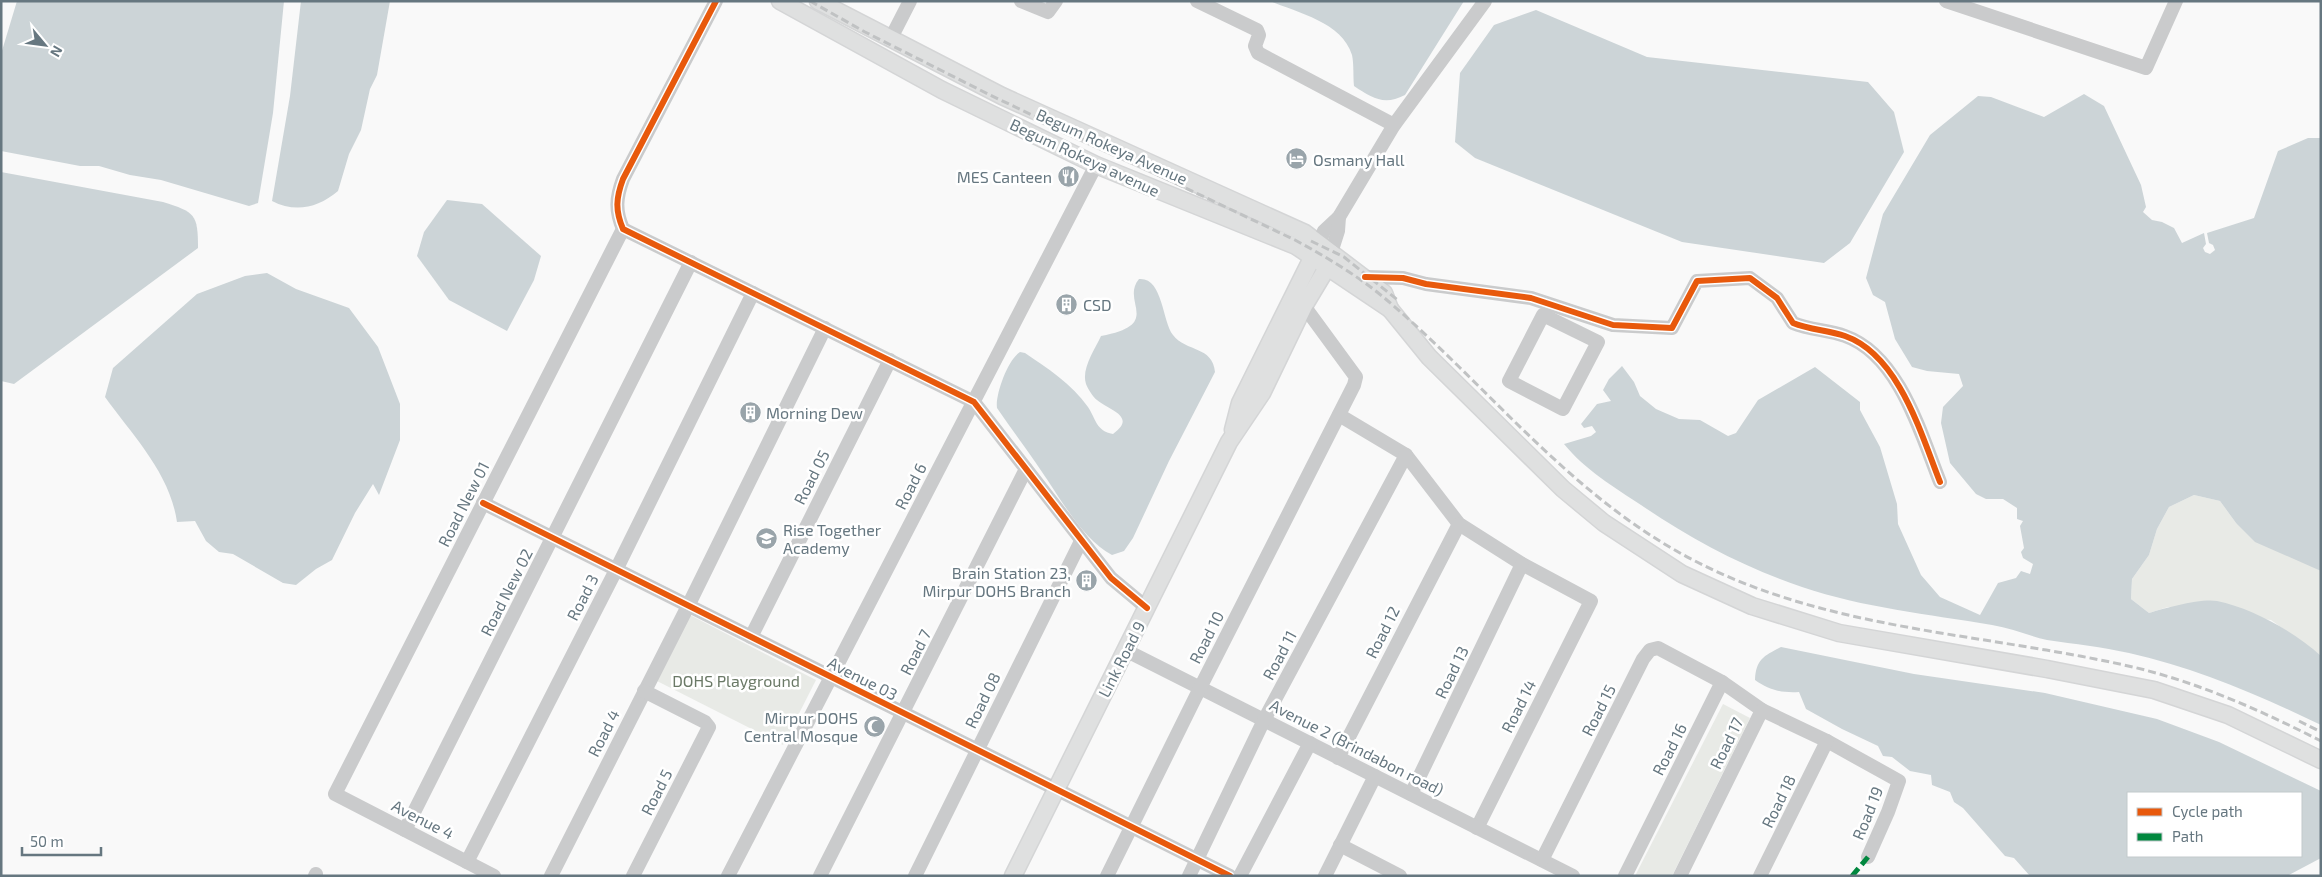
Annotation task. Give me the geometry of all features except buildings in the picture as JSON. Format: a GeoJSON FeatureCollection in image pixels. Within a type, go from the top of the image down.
{"type":"FeatureCollection","features":[{"type":"Feature","properties":{"kind":"main road","name":"Begum Rokeya avenue"},"geometry":{"type":"LineString","coordinates":[[780,1],[942,90],[1096,165],[1296,246],[1323,255],[1390,309]]}},
{"type":"Feature","properties":{"kind":"main road","name":"Begum Rokeya Avenue"},"geometry":{"type":"LineString","coordinates":[[818,1],[890,40],[1002,96],[1298,229],[1323,255],[1365,277],[1384,293],[1390,309]]}},
{"type":"Feature","properties":{"kind":"main road","name":"Link Road 9"},"geometry":{"type":"LineString","coordinates":[[1013,876],[1230,442],[1262,393],[1304,306],[1323,255]]}},
{"type":"Feature","properties":{"kind":"main road","name":"Link Road 9"},"geometry":{"type":"LineString","coordinates":[[1230,442],[1240,404],[1323,255]]}},
{"type":"Feature","properties":{"kind":"main road"},"geometry":{"type":"LineString","coordinates":[[1390,309],[1429,357],[1513,442],[1575,501],[1629,541],[1682,574],[1752,606],[1839,633],[2154,690],[2228,715],[2321,760]]}},
{"type":"Feature","properties":{"kind":"street"},"geometry":{"type":"LineString","coordinates":[[716,1],[622,179],[616,199],[618,217],[623,229],[974,402],[1081,541],[1112,578],[1146,608]]}},
{"type":"Feature","properties":{"kind":"street"},"geometry":{"type":"LineString","coordinates":[[890,40],[910,1]]}},
{"type":"Feature","properties":{"kind":"street"},"geometry":{"type":"LineString","coordinates":[[1021,1],[1048,12],[1056,1]]}},
{"type":"Feature","properties":{"kind":"street"},"geometry":{"type":"LineString","coordinates":[[1197,1],[1257,30],[1259,35],[1255,46],[1258,53],[1394,125]]}},
{"type":"Feature","properties":{"kind":"street"},"geometry":{"type":"LineString","coordinates":[[1323,255],[1324,231],[1338,217],[1394,125],[1485,1]]}},
{"type":"Feature","properties":{"kind":"street"},"geometry":{"type":"LineString","coordinates":[[1946,1],[2146,68],[2176,1]]}},
{"type":"Feature","properties":{"kind":"street","name":"Road 6"},"geometry":{"type":"LineString","coordinates":[[728,876],[1096,165]]}},
{"type":"Feature","properties":{"kind":"street","name":"Road New 01"},"geometry":{"type":"LineString","coordinates":[[335,794],[623,229]]}},
{"type":"Feature","properties":{"kind":"street","name":"Road New 02"},"geometry":{"type":"LineString","coordinates":[[405,830],[691,262]]}},
{"type":"Feature","properties":{"kind":"street"},"geometry":{"type":"LineString","coordinates":[[1365,277],[1403,278],[1426,284],[1499,292],[1530,298],[1613,325],[1672,328],[1697,281],[1750,278],[1778,298],[1793,323],[1845,336],[1859,342],[1875,356],[1889,372],[1908,404],[1940,482]]}},
{"type":"Feature","properties":{"kind":"street","name":"Road 3"},"geometry":{"type":"LineString","coordinates":[[467,862],[616,570],[753,293]]}},
{"type":"Feature","properties":{"kind":"street","name":"Road 10"},"geometry":{"type":"LineString","coordinates":[[1107,876],[1339,415],[1356,377],[1304,306]]}},
{"type":"Feature","properties":{"kind":"street"},"geometry":{"type":"LineString","coordinates":[[1570,327],[1576,313]]}},
{"type":"Feature","properties":{"kind":"street"},"geometry":{"type":"LineString","coordinates":[[1543,315],[1570,327],[1598,342],[1563,409],[1509,381],[1543,315]]}},
{"type":"Feature","properties":{"kind":"street","name":"Road 4"},"geometry":{"type":"LineString","coordinates":[[551,876],[688,606],[825,328]]}},
{"type":"Feature","properties":{"kind":"street","name":"Road 05"},"geometry":{"type":"LineString","coordinates":[[751,637],[890,360]]}},
{"type":"Feature","properties":{"kind":"street"},"geometry":{"type":"LineString","coordinates":[[1339,415],[1406,455],[1459,524],[1522,564]]}},
{"type":"Feature","properties":{"kind":"street","name":"Road 11"},"geometry":{"type":"LineString","coordinates":[[1189,876],[1264,720],[1406,455]]}},
{"type":"Feature","properties":{"kind":"street","name":"Road 7"},"geometry":{"type":"LineString","coordinates":[[820,876],[1026,469]]}},
{"type":"Feature","properties":{"kind":"street","name":"Avenue 03"},"geometry":{"type":"LineString","coordinates":[[483,503],[1230,876]]}},
{"type":"Feature","properties":{"kind":"street","name":"Road 12"},"geometry":{"type":"LineString","coordinates":[[1338,758],[1459,524]]}},
{"type":"Feature","properties":{"kind":"street","name":"Road 08"},"geometry":{"type":"LineString","coordinates":[[915,876],[1081,541]]}},
{"type":"Feature","properties":{"kind":"street","name":"Road 14"},"geometry":{"type":"LineString","coordinates":[[1477,828],[1591,601],[1522,564]]}},
{"type":"Feature","properties":{"kind":"street","name":"Road 13"},"geometry":{"type":"LineString","coordinates":[[1411,794],[1522,564]]}},
{"type":"Feature","properties":{"kind":"street","name":"Road 15"},"geometry":{"type":"LineString","coordinates":[[1542,860],[1643,659],[1650,650],[1658,648],[1722,682]]}},
{"type":"Feature","properties":{"kind":"street","name":"Avenue 2 (Brindabon road)"},"geometry":{"type":"LineString","coordinates":[[1126,650],[1573,876]]}},
{"type":"Feature","properties":{"kind":"street"},"geometry":{"type":"LineString","coordinates":[[1722,682],[1762,710]]}},
{"type":"Feature","properties":{"kind":"street","name":"Road 16"},"geometry":{"type":"LineString","coordinates":[[1625,876],[1722,682]]}},
{"type":"Feature","properties":{"kind":"street","name":"Road 5"},"geometry":{"type":"LineString","coordinates":[[633,876],[709,726],[644,691]]}},
{"type":"Feature","properties":{"kind":"street","name":"Road 17"},"geometry":{"type":"LineString","coordinates":[[1680,876],[1762,710],[1827,741],[1899,781]]}},
{"type":"Feature","properties":{"kind":"street","name":"Road 18"},"geometry":{"type":"LineString","coordinates":[[1760,876],[1827,741]]}},
{"type":"Feature","properties":{"kind":"street"},"geometry":{"type":"LineString","coordinates":[[1240,876],[1310,743]]}},
{"type":"Feature","properties":{"kind":"street"},"geometry":{"type":"LineString","coordinates":[[1325,876],[1375,776]]}},
{"type":"Feature","properties":{"kind":"street","name":"Road 19"},"geometry":{"type":"LineString","coordinates":[[1868,857],[1888,812],[1899,781]]}},
{"type":"Feature","properties":{"kind":"street","name":"Avenue 4"},"geometry":{"type":"LineString","coordinates":[[335,794],[494,876]]}},
{"type":"Feature","properties":{"kind":"street"},"geometry":{"type":"LineString","coordinates":[[1340,845],[1400,876]]}},
{"type":"Feature","properties":{"kind":"green space"},"geometry":{"type":"Polygon","coordinates":[[[2194,495],[2220,501],[2236,523],[2321,571],[2321,656],[2271,620],[2168,607],[2149,613],[2131,599],[2132,579],[2149,555],[2157,529],[2169,507],[2194,495]]]}},
{"type":"Feature","properties":{"kind":"green space","name":"DOHS Playground"},"geometry":{"type":"Polygon","coordinates":[[[688,614],[816,680],[783,745],[655,680],[688,614]]]}},
{"type":"Feature","properties":{"kind":"green space"},"geometry":{"type":"Polygon","coordinates":[[[1723,704],[1750,718],[1672,876],[1635,876],[1723,704]]]}},
{"type":"Feature","properties":{"kind":"shaded area"},"geometry":{"type":"Polygon","coordinates":[[[17,1],[284,1],[273,113],[258,203],[249,206],[161,180],[130,175],[99,166],[80,166],[1,151],[1,54],[17,1]]]}},
{"type":"Feature","properties":{"kind":"shaded area"},"geometry":{"type":"Polygon","coordinates":[[[301,1],[390,1],[377,75],[370,89],[361,130],[349,154],[338,191],[314,205],[298,208],[281,205],[272,201],[290,96],[301,1]]]}},
{"type":"Feature","properties":{"kind":"shaded area"},"geometry":{"type":"Polygon","coordinates":[[[1270,1],[1464,1],[1405,95],[1391,100],[1384,100],[1373,97],[1354,86],[1352,55],[1347,44],[1339,34],[1318,20],[1270,1]]]}},
{"type":"Feature","properties":{"kind":"shaded area"},"geometry":{"type":"Polygon","coordinates":[[[1536,10],[1647,57],[1868,82],[1894,112],[1904,152],[1850,243],[1824,263],[1682,242],[1475,158],[1455,142],[1460,73],[1494,25],[1536,10]]]}},
{"type":"Feature","properties":{"kind":"shaded area"},"geometry":{"type":"Polygon","coordinates":[[[2084,94],[2104,106],[2141,185],[2146,207],[2143,212],[2152,220],[2162,222],[2174,228],[2182,243],[2204,233],[2206,244],[2203,248],[2205,252],[2210,254],[2215,250],[2213,245],[2209,243],[2207,233],[2254,218],[2278,151],[2308,138],[2321,138],[2321,571],[2255,542],[2236,523],[2220,501],[2194,495],[2169,507],[2157,529],[2149,555],[2132,579],[2131,599],[2149,613],[2173,606],[2210,600],[2230,604],[2258,615],[2299,638],[2321,656],[2321,725],[2227,683],[2154,659],[2109,649],[2047,640],[1999,626],[1896,610],[1802,587],[1739,562],[1660,518],[1600,477],[1581,462],[1564,444],[1591,436],[1596,432],[1592,426],[1584,428],[1581,424],[1597,404],[1611,401],[1603,390],[1609,379],[1622,366],[1634,382],[1640,396],[1656,409],[1679,419],[1700,420],[1728,436],[1736,433],[1758,400],[1815,367],[1860,402],[1860,410],[1880,447],[1897,504],[1898,524],[1921,575],[1940,597],[1980,615],[1998,583],[2016,578],[2021,571],[2030,574],[2033,564],[2023,558],[2021,552],[2024,548],[2020,526],[2023,521],[2017,519],[2017,508],[2003,499],[1986,499],[1976,494],[1950,463],[1941,423],[1943,407],[1963,386],[1959,374],[1927,371],[1912,367],[1895,339],[1885,302],[1873,295],[1866,278],[1883,214],[1930,135],[1978,96],[1991,97],[2044,117],[2084,94]]]}},
{"type":"Feature","properties":{"kind":"shaded area"},"geometry":{"type":"Polygon","coordinates":[[[1,172],[174,205],[192,216],[197,228],[198,237],[198,248],[14,384],[1,381],[1,172]]]}},
{"type":"Feature","properties":{"kind":"shaded area"},"geometry":{"type":"Polygon","coordinates":[[[447,200],[482,204],[541,256],[534,280],[507,331],[449,300],[417,256],[424,232],[447,200]]]}},
{"type":"Feature","properties":{"kind":"shaded area"},"geometry":{"type":"Polygon","coordinates":[[[267,273],[296,289],[349,308],[378,347],[400,404],[400,440],[379,495],[373,484],[355,513],[332,560],[316,569],[296,585],[283,583],[233,554],[219,552],[206,541],[195,521],[177,522],[167,487],[159,471],[105,397],[113,368],[197,294],[245,276],[267,273]]]}},
{"type":"Feature","properties":{"kind":"shaded area"},"geometry":{"type":"Polygon","coordinates":[[[1139,279],[1147,280],[1153,285],[1173,335],[1178,340],[1204,353],[1213,364],[1215,372],[1169,461],[1133,538],[1124,551],[1112,555],[1092,540],[1073,518],[997,408],[997,402],[1003,378],[1011,362],[1020,352],[1025,353],[1067,384],[1082,399],[1097,424],[1103,430],[1113,434],[1120,428],[1123,422],[1122,418],[1092,395],[1086,384],[1085,372],[1089,359],[1101,336],[1120,331],[1131,325],[1136,319],[1134,288],[1139,279]]]}},
{"type":"Feature","properties":{"kind":"shaded area"},"geometry":{"type":"Polygon","coordinates":[[[1781,647],[1914,674],[2045,693],[2157,719],[2219,742],[2321,791],[2321,858],[2287,876],[2030,876],[2014,858],[2005,856],[1963,808],[1954,802],[1950,792],[1932,785],[1931,775],[1910,771],[1892,757],[1883,756],[1878,746],[1806,709],[1799,692],[1776,690],[1755,680],[1757,667],[1766,656],[1781,647]]]}},
{"type":"Feature","properties":{"kind":"railway"},"geometry":{"type":"LineString","coordinates":[[810,1],[865,32],[990,95],[1295,240],[1343,268],[1377,292],[1426,335],[1572,475],[1611,507],[1653,537],[1697,562],[1748,585],[1800,602],[1853,616],[1906,627],[2070,654],[2150,671],[2225,697],[2321,741]]}},
{"type":"Feature","properties":{"kind":"railway"},"geometry":{"type":"LineString","coordinates":[[1311,241],[1344,257],[1399,301]]}},
{"type":"Feature","properties":{"kind":"railway"},"geometry":{"type":"LineString","coordinates":[[2299,721],[2321,732]]}},
{"type":"Feature","properties":{"kind":"marked path"},"geometry":{"type":"LineString","coordinates":[[1852,876],[1868,857]]}},
{"type":"Feature","properties":{"kind":"cycle path"},"geometry":{"type":"LineString","coordinates":[[716,1],[623,179],[617,204],[623,229],[974,402],[1111,578],[1147,608]]}},
{"type":"Feature","properties":{"kind":"cycle path"},"geometry":{"type":"LineString","coordinates":[[1365,277],[1403,278],[1426,284],[1531,298],[1613,325],[1672,328],[1697,281],[1750,278],[1777,298],[1793,323],[1845,336],[1864,346],[1880,360],[1906,398],[1940,482]]}},
{"type":"Feature","properties":{"kind":"cycle path"},"geometry":{"type":"LineString","coordinates":[[483,503],[1230,876]]}},
{"type":"Feature","properties":{"kind":"place","name":"Osmany Hall"},"geometry":{"type":"Point","coordinates":[1297,159]}},
{"type":"Feature","properties":{"kind":"place","name":"MES Canteen"},"geometry":{"type":"Point","coordinates":[1068,176]}},
{"type":"Feature","properties":{"kind":"place","name":"CSD"},"geometry":{"type":"Point","coordinates":[1067,304]}},
{"type":"Feature","properties":{"kind":"place","name":"Morning Dew"},"geometry":{"type":"Point","coordinates":[750,412]}},
{"type":"Feature","properties":{"kind":"place","name":"Rise Together Academy"},"geometry":{"type":"Point","coordinates":[767,538]}},
{"type":"Feature","properties":{"kind":"place","name":"Brain Station 23, Mirpur DOHS Branch"},"geometry":{"type":"Point","coordinates":[1087,581]}},
{"type":"Feature","properties":{"kind":"place","name":"Mirpur DOHS Central Mosque"},"geometry":{"type":"Point","coordinates":[874,726]}}]}
